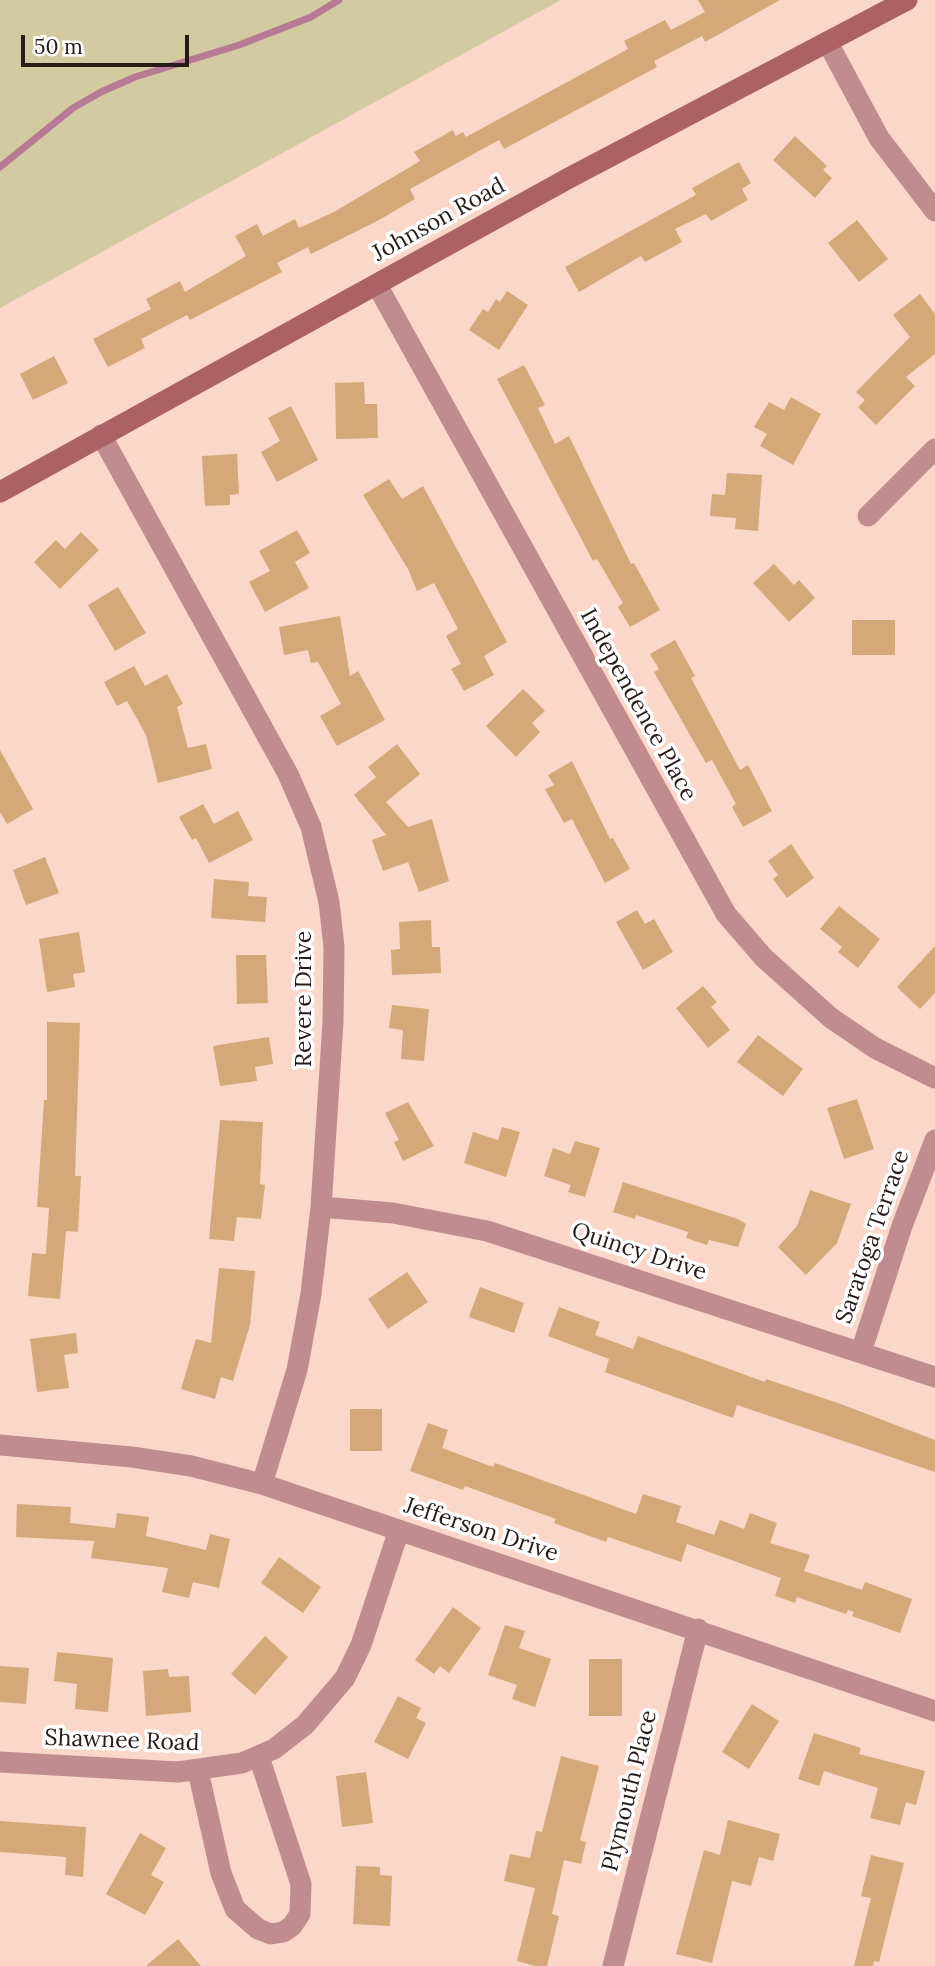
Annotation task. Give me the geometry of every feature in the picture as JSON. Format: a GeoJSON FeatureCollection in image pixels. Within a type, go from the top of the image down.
{"type":"FeatureCollection","features":[{"type":"Feature","properties":{"kind":"street","name":"Johnson Road"},"geometry":{"type":"LineString","coordinates":[[0,492],[580,172],[907,0]]}},
{"type":"Feature","properties":{"kind":"street"},"geometry":{"type":"LineString","coordinates":[[828,43],[879,138],[935,211]]}},
{"type":"Feature","properties":{"kind":"street","name":"Independence Place"},"geometry":{"type":"LineString","coordinates":[[377,285],[726,914],[764,958],[831,1018],[875,1048],[935,1078]]}},
{"type":"Feature","properties":{"kind":"street","name":"Revere Drive"},"geometry":{"type":"LineString","coordinates":[[101,435],[288,774],[311,827],[329,902],[335,983],[321,1207],[305,1333],[262,1484]]}},
{"type":"Feature","properties":{"kind":"street"},"geometry":{"type":"LineString","coordinates":[[868,516],[935,449]]}},
{"type":"Feature","properties":{"kind":"street","name":"Saratoga Terrace"},"geometry":{"type":"LineString","coordinates":[[861,1352],[901,1226],[935,1140]]}},
{"type":"Feature","properties":{"kind":"street","name":"Quincy Drive"},"geometry":{"type":"LineString","coordinates":[[321,1207],[393,1213],[487,1231],[935,1377]]}},
{"type":"Feature","properties":{"kind":"street","name":"Jefferson Drive"},"geometry":{"type":"LineString","coordinates":[[0,1446],[132,1457],[191,1466],[262,1484],[935,1711]]}},
{"type":"Feature","properties":{"kind":"street","name":"Shawnee Road"},"geometry":{"type":"LineString","coordinates":[[0,1762],[159,1773],[222,1768],[259,1757],[305,1725],[345,1678],[361,1645],[399,1530]]}},
{"type":"Feature","properties":{"kind":"street","name":"Plymouth Place"},"geometry":{"type":"LineString","coordinates":[[613,1966],[698,1629]]}},
{"type":"Feature","properties":{"kind":"street"},"geometry":{"type":"LineString","coordinates":[[198,1770],[221,1873],[235,1909],[258,1929],[271,1934],[283,1932],[292,1926],[300,1914],[301,1884],[259,1757]]}},
{"type":"Feature","properties":{"kind":"shaded area"},"geometry":{"type":"Polygon","coordinates":[[[0,0],[561,0],[0,308],[0,0]]]}},
{"type":"Feature","properties":{"kind":"building"},"geometry":{"type":"Polygon","coordinates":[[[698,0],[780,0],[705,42],[702,36],[654,61],[657,67],[504,149],[499,140],[410,189],[415,199],[379,220],[311,254],[308,247],[277,263],[282,272],[190,320],[187,315],[141,339],[145,348],[108,367],[93,339],[151,309],[146,299],[180,281],[185,292],[246,256],[235,236],[257,224],[263,236],[295,219],[299,228],[334,212],[420,161],[414,152],[453,130],[456,136],[463,132],[466,137],[628,49],[624,41],[665,20],[671,30],[705,12],[698,0]]]}},
{"type":"Feature","properties":{"kind":"building"},"geometry":{"type":"Polygon","coordinates":[[[795,136],[827,166],[823,170],[832,178],[815,198],[773,160],[795,136]]]}},
{"type":"Feature","properties":{"kind":"building"},"geometry":{"type":"Polygon","coordinates":[[[739,162],[751,183],[742,189],[748,200],[711,221],[706,214],[675,229],[682,242],[645,262],[641,256],[579,292],[565,267],[696,195],[692,188],[739,162]]]}},
{"type":"Feature","properties":{"kind":"building"},"geometry":{"type":"Polygon","coordinates":[[[857,220],[888,259],[859,282],[828,243],[857,220]]]}},
{"type":"Feature","properties":{"kind":"building"},"geometry":{"type":"Polygon","coordinates":[[[507,291],[528,305],[499,350],[469,330],[483,309],[488,312],[496,299],[500,302],[507,291]]]}},
{"type":"Feature","properties":{"kind":"building"},"geometry":{"type":"Polygon","coordinates":[[[920,294],[935,314],[935,354],[906,377],[915,386],[876,425],[858,407],[865,400],[856,392],[910,337],[893,315],[920,294]]]}},
{"type":"Feature","properties":{"kind":"building"},"geometry":{"type":"Polygon","coordinates":[[[54,356],[68,383],[33,400],[20,374],[54,356]]]}},
{"type":"Feature","properties":{"kind":"building"},"geometry":{"type":"Polygon","coordinates":[[[524,365],[545,405],[538,408],[555,444],[569,436],[631,564],[634,563],[660,610],[630,627],[618,607],[623,603],[597,559],[593,561],[497,379],[524,365]]]}},
{"type":"Feature","properties":{"kind":"building"},"geometry":{"type":"Polygon","coordinates":[[[364,382],[365,404],[377,404],[378,438],[336,439],[335,383],[364,382]]]}},
{"type":"Feature","properties":{"kind":"building"},"geometry":{"type":"Polygon","coordinates":[[[791,397],[821,414],[793,465],[760,446],[767,434],[754,427],[769,402],[784,410],[791,397]]]}},
{"type":"Feature","properties":{"kind":"building"},"geometry":{"type":"Polygon","coordinates":[[[291,406],[318,460],[277,482],[261,452],[280,441],[268,418],[291,406]]]}},
{"type":"Feature","properties":{"kind":"building"},"geometry":{"type":"Polygon","coordinates":[[[237,454],[239,494],[230,495],[230,505],[205,506],[202,456],[237,454]]]}},
{"type":"Feature","properties":{"kind":"building"},"geometry":{"type":"Polygon","coordinates":[[[727,473],[762,475],[758,531],[735,529],[736,518],[710,516],[712,494],[725,495],[727,473]]]}},
{"type":"Feature","properties":{"kind":"building"},"geometry":{"type":"Polygon","coordinates":[[[389,479],[402,499],[423,486],[507,642],[484,656],[494,675],[464,691],[451,669],[461,664],[446,636],[458,629],[434,583],[417,591],[408,569],[363,495],[389,479]]]}},
{"type":"Feature","properties":{"kind":"building"},"geometry":{"type":"Polygon","coordinates":[[[297,530],[310,553],[295,562],[309,588],[265,612],[249,582],[270,571],[259,551],[297,530]]]}},
{"type":"Feature","properties":{"kind":"building"},"geometry":{"type":"Polygon","coordinates":[[[81,532],[99,550],[60,589],[34,562],[56,540],[65,549],[81,532]]]}},
{"type":"Feature","properties":{"kind":"building"},"geometry":{"type":"Polygon","coordinates":[[[774,564],[794,585],[799,580],[815,598],[789,622],[753,583],[774,564]]]}},
{"type":"Feature","properties":{"kind":"building"},"geometry":{"type":"Polygon","coordinates":[[[118,587],[146,633],[115,651],[88,605],[118,587]]]}},
{"type":"Feature","properties":{"kind":"building"},"geometry":{"type":"Polygon","coordinates":[[[340,616],[350,676],[358,671],[385,720],[337,746],[320,716],[341,704],[318,662],[311,663],[308,650],[284,655],[279,627],[340,616]]]}},
{"type":"Feature","properties":{"kind":"building"},"geometry":{"type":"Polygon","coordinates":[[[852,620],[895,620],[895,655],[852,655],[852,620]]]}},
{"type":"Feature","properties":{"kind":"building"},"geometry":{"type":"Polygon","coordinates":[[[675,640],[695,676],[691,678],[740,770],[748,765],[772,811],[743,827],[732,807],[736,804],[712,760],[706,763],[654,672],[659,669],[650,654],[675,640]]]}},
{"type":"Feature","properties":{"kind":"building"},"geometry":{"type":"Polygon","coordinates":[[[134,666],[145,686],[167,674],[183,704],[177,707],[188,748],[206,744],[212,769],[158,783],[146,735],[127,701],[117,706],[104,682],[134,666]]]}},
{"type":"Feature","properties":{"kind":"building"},"geometry":{"type":"Polygon","coordinates":[[[523,689],[545,711],[532,723],[540,732],[516,757],[486,726],[523,689]]]}},
{"type":"Feature","properties":{"kind":"building"},"geometry":{"type":"Polygon","coordinates":[[[397,744],[420,774],[386,802],[408,827],[432,819],[449,881],[419,892],[408,862],[383,871],[372,840],[386,835],[354,795],[376,777],[368,767],[397,744]]]}},
{"type":"Feature","properties":{"kind":"building"},"geometry":{"type":"Polygon","coordinates":[[[0,750],[33,809],[7,824],[0,812],[0,750]]]}},
{"type":"Feature","properties":{"kind":"building"},"geometry":{"type":"Polygon","coordinates":[[[572,761],[610,839],[613,838],[630,869],[605,883],[572,819],[564,823],[545,789],[554,785],[548,775],[572,761]]]}},
{"type":"Feature","properties":{"kind":"building"},"geometry":{"type":"Polygon","coordinates":[[[203,804],[214,824],[238,811],[253,840],[209,863],[196,838],[192,840],[179,817],[203,804]]]}},
{"type":"Feature","properties":{"kind":"building"},"geometry":{"type":"Polygon","coordinates":[[[791,844],[814,878],[787,898],[773,879],[778,875],[768,861],[791,844]]]}},
{"type":"Feature","properties":{"kind":"building"},"geometry":{"type":"Polygon","coordinates":[[[45,857],[59,893],[26,905],[13,870],[45,857]]]}},
{"type":"Feature","properties":{"kind":"building"},"geometry":{"type":"Polygon","coordinates":[[[214,879],[249,882],[248,896],[267,897],[265,922],[211,918],[214,879]]]}},
{"type":"Feature","properties":{"kind":"building"},"geometry":{"type":"Polygon","coordinates":[[[839,906],[880,939],[858,968],[838,952],[842,947],[820,929],[839,906]]]}},
{"type":"Feature","properties":{"kind":"building"},"geometry":{"type":"Polygon","coordinates":[[[637,910],[645,924],[654,919],[673,952],[643,970],[616,922],[637,910]]]}},
{"type":"Feature","properties":{"kind":"building"},"geometry":{"type":"Polygon","coordinates":[[[431,920],[432,947],[440,947],[441,973],[392,975],[391,950],[400,949],[399,922],[431,920]]]}},
{"type":"Feature","properties":{"kind":"building"},"geometry":{"type":"Polygon","coordinates":[[[79,932],[85,972],[73,974],[75,987],[47,992],[39,939],[79,932]]]}},
{"type":"Feature","properties":{"kind":"building"},"geometry":{"type":"Polygon","coordinates":[[[935,946],[935,993],[920,1009],[897,987],[935,946]]]}},
{"type":"Feature","properties":{"kind":"building"},"geometry":{"type":"Polygon","coordinates":[[[236,955],[266,955],[268,1003],[237,1004],[236,955]]]}},
{"type":"Feature","properties":{"kind":"building"},"geometry":{"type":"Polygon","coordinates":[[[703,986],[717,1002],[711,1007],[730,1030],[708,1048],[676,1008],[703,986]]]}},
{"type":"Feature","properties":{"kind":"building"},"geometry":{"type":"Polygon","coordinates":[[[392,1005],[429,1009],[424,1061],[401,1059],[403,1030],[389,1028],[392,1005]]]}},
{"type":"Feature","properties":{"kind":"building"},"geometry":{"type":"Polygon","coordinates":[[[47,1022],[80,1023],[75,1176],[81,1176],[78,1232],[66,1231],[60,1299],[28,1296],[32,1253],[46,1254],[49,1208],[37,1207],[44,1100],[47,1100],[47,1022]]]}},
{"type":"Feature","properties":{"kind":"building"},"geometry":{"type":"Polygon","coordinates":[[[758,1035],[803,1069],[783,1096],[737,1062],[758,1035]]]}},
{"type":"Feature","properties":{"kind":"building"},"geometry":{"type":"Polygon","coordinates":[[[269,1037],[273,1064],[255,1067],[257,1081],[220,1086],[213,1046],[269,1037]]]}},
{"type":"Feature","properties":{"kind":"building"},"geometry":{"type":"Polygon","coordinates":[[[857,1099],[874,1149],[844,1159],[827,1108],[857,1099]]]}},
{"type":"Feature","properties":{"kind":"building"},"geometry":{"type":"Polygon","coordinates":[[[408,1102],[434,1146],[403,1161],[394,1142],[399,1140],[385,1113],[408,1102]]]}},
{"type":"Feature","properties":{"kind":"building"},"geometry":{"type":"Polygon","coordinates":[[[220,1120],[263,1122],[260,1184],[265,1185],[261,1219],[237,1217],[234,1241],[209,1239],[220,1120]]]}},
{"type":"Feature","properties":{"kind":"building"},"geometry":{"type":"Polygon","coordinates":[[[502,1127],[520,1132],[506,1177],[464,1163],[473,1132],[498,1140],[502,1127]]]}},
{"type":"Feature","properties":{"kind":"building"},"geometry":{"type":"Polygon","coordinates":[[[575,1141],[600,1148],[585,1197],[568,1192],[571,1185],[544,1176],[553,1148],[570,1154],[575,1141]]]}},
{"type":"Feature","properties":{"kind":"building"},"geometry":{"type":"Polygon","coordinates":[[[623,1182],[738,1219],[746,1224],[738,1247],[709,1240],[707,1245],[686,1238],[688,1232],[636,1215],[635,1219],[613,1212],[623,1182]]]}},
{"type":"Feature","properties":{"kind":"building"},"geometry":{"type":"Polygon","coordinates":[[[810,1190],[851,1204],[837,1243],[806,1275],[778,1247],[797,1226],[810,1190]]]}},
{"type":"Feature","properties":{"kind":"building"},"geometry":{"type":"Polygon","coordinates":[[[219,1268],[255,1271],[250,1325],[233,1381],[221,1377],[215,1399],[181,1389],[196,1339],[211,1343],[219,1268]]]}},
{"type":"Feature","properties":{"kind":"building"},"geometry":{"type":"Polygon","coordinates":[[[407,1272],[428,1302],[388,1329],[368,1299],[407,1272]]]}},
{"type":"Feature","properties":{"kind":"building"},"geometry":{"type":"Polygon","coordinates":[[[480,1287],[524,1303],[514,1333],[469,1317],[480,1287]]]}},
{"type":"Feature","properties":{"kind":"building"},"geometry":{"type":"Polygon","coordinates":[[[559,1307],[600,1322],[595,1335],[633,1349],[638,1336],[765,1382],[766,1379],[838,1403],[935,1440],[935,1472],[737,1405],[733,1418],[605,1372],[609,1359],[548,1336],[559,1307]]]}},
{"type":"Feature","properties":{"kind":"building"},"geometry":{"type":"Polygon","coordinates":[[[76,1333],[78,1353],[64,1355],[69,1388],[37,1392],[30,1339],[76,1333]]]}},
{"type":"Feature","properties":{"kind":"building"},"geometry":{"type":"Polygon","coordinates":[[[350,1409],[382,1409],[382,1451],[350,1451],[350,1409]]]}},
{"type":"Feature","properties":{"kind":"building"},"geometry":{"type":"Polygon","coordinates":[[[428,1423],[448,1430],[442,1448],[493,1467],[495,1463],[636,1514],[643,1494],[681,1506],[676,1522],[714,1535],[720,1520],[744,1529],[750,1513],[777,1523],[770,1543],[810,1555],[804,1571],[862,1590],[865,1582],[912,1599],[900,1633],[852,1616],[854,1612],[848,1610],[846,1614],[797,1597],[795,1603],[775,1596],[781,1578],[687,1544],[681,1562],[608,1537],[606,1542],[554,1523],[556,1519],[465,1486],[463,1490],[410,1471],[428,1423]]]}},
{"type":"Feature","properties":{"kind":"building"},"geometry":{"type":"Polygon","coordinates":[[[17,1504],[71,1507],[70,1523],[115,1528],[117,1513],[149,1517],[146,1536],[206,1550],[210,1534],[230,1539],[219,1588],[193,1582],[189,1598],[162,1592],[168,1568],[91,1558],[94,1541],[16,1537],[17,1504]]]}},
{"type":"Feature","properties":{"kind":"building"},"geometry":{"type":"Polygon","coordinates":[[[279,1557],[321,1587],[303,1613],[261,1583],[279,1557]]]}},
{"type":"Feature","properties":{"kind":"building"},"geometry":{"type":"Polygon","coordinates":[[[453,1607],[481,1628],[449,1673],[440,1666],[434,1674],[415,1660],[453,1607]]]}},
{"type":"Feature","properties":{"kind":"building"},"geometry":{"type":"Polygon","coordinates":[[[505,1625],[525,1631],[519,1648],[551,1659],[535,1707],[512,1699],[517,1685],[488,1675],[505,1625]]]}},
{"type":"Feature","properties":{"kind":"building"},"geometry":{"type":"Polygon","coordinates":[[[265,1636],[288,1657],[255,1695],[231,1674],[265,1636]]]}},
{"type":"Feature","properties":{"kind":"building"},"geometry":{"type":"Polygon","coordinates":[[[57,1652],[113,1658],[108,1712],[75,1709],[77,1684],[54,1681],[57,1652]]]}},
{"type":"Feature","properties":{"kind":"building"},"geometry":{"type":"Polygon","coordinates":[[[589,1659],[622,1659],[622,1716],[589,1716],[589,1659]]]}},
{"type":"Feature","properties":{"kind":"building"},"geometry":{"type":"Polygon","coordinates":[[[0,1666],[29,1668],[26,1704],[0,1702],[0,1666]]]}},
{"type":"Feature","properties":{"kind":"building"},"geometry":{"type":"Polygon","coordinates":[[[168,1669],[169,1677],[189,1676],[191,1712],[146,1716],[143,1671],[168,1669]]]}},
{"type":"Feature","properties":{"kind":"building"},"geometry":{"type":"Polygon","coordinates":[[[398,1696],[421,1708],[416,1718],[426,1723],[408,1759],[374,1742],[398,1696]]]}},
{"type":"Feature","properties":{"kind":"building"},"geometry":{"type":"Polygon","coordinates":[[[752,1704],[779,1721],[749,1769],[722,1752],[752,1704]]]}},
{"type":"Feature","properties":{"kind":"building"},"geometry":{"type":"Polygon","coordinates":[[[814,1733],[861,1748],[859,1754],[925,1771],[916,1805],[906,1802],[900,1825],[870,1818],[878,1788],[824,1771],[819,1786],[798,1779],[814,1733]]]}},
{"type":"Feature","properties":{"kind":"building"},"geometry":{"type":"Polygon","coordinates":[[[561,1756],[599,1766],[580,1840],[586,1842],[581,1864],[564,1860],[552,1914],[559,1916],[547,1966],[535,1966],[517,1961],[535,1888],[504,1881],[510,1854],[530,1858],[536,1831],[542,1832],[561,1756]]]}},
{"type":"Feature","properties":{"kind":"building"},"geometry":{"type":"Polygon","coordinates":[[[366,1772],[373,1823],[342,1827],[336,1776],[366,1772]]]}},
{"type":"Feature","properties":{"kind":"building"},"geometry":{"type":"Polygon","coordinates":[[[728,1820],[780,1834],[773,1861],[759,1857],[751,1886],[732,1881],[712,1963],[676,1954],[704,1850],[720,1855],[728,1820]]]}},
{"type":"Feature","properties":{"kind":"building"},"geometry":{"type":"Polygon","coordinates":[[[0,1821],[86,1827],[83,1877],[65,1875],[66,1857],[0,1852],[0,1821]]]}},
{"type":"Feature","properties":{"kind":"building"},"geometry":{"type":"Polygon","coordinates":[[[140,1833],[166,1848],[151,1875],[164,1882],[145,1915],[106,1894],[140,1833]]]}},
{"type":"Feature","properties":{"kind":"building"},"geometry":{"type":"Polygon","coordinates":[[[871,1855],[904,1863],[879,1962],[874,1961],[873,1966],[854,1966],[871,1898],[861,1896],[871,1855]]]}},
{"type":"Feature","properties":{"kind":"building"},"geometry":{"type":"Polygon","coordinates":[[[356,1866],[380,1867],[380,1875],[392,1876],[390,1926],[353,1924],[356,1866]]]}},
{"type":"Feature","properties":{"kind":"building"},"geometry":{"type":"Polygon","coordinates":[[[178,1939],[201,1966],[146,1966],[178,1939]]]}},
{"type":"Feature","properties":{"kind":"waterway"},"geometry":{"type":"LineString","coordinates":[[0,167],[73,108],[101,92],[135,77],[239,45],[311,17],[339,0]]}}]}
